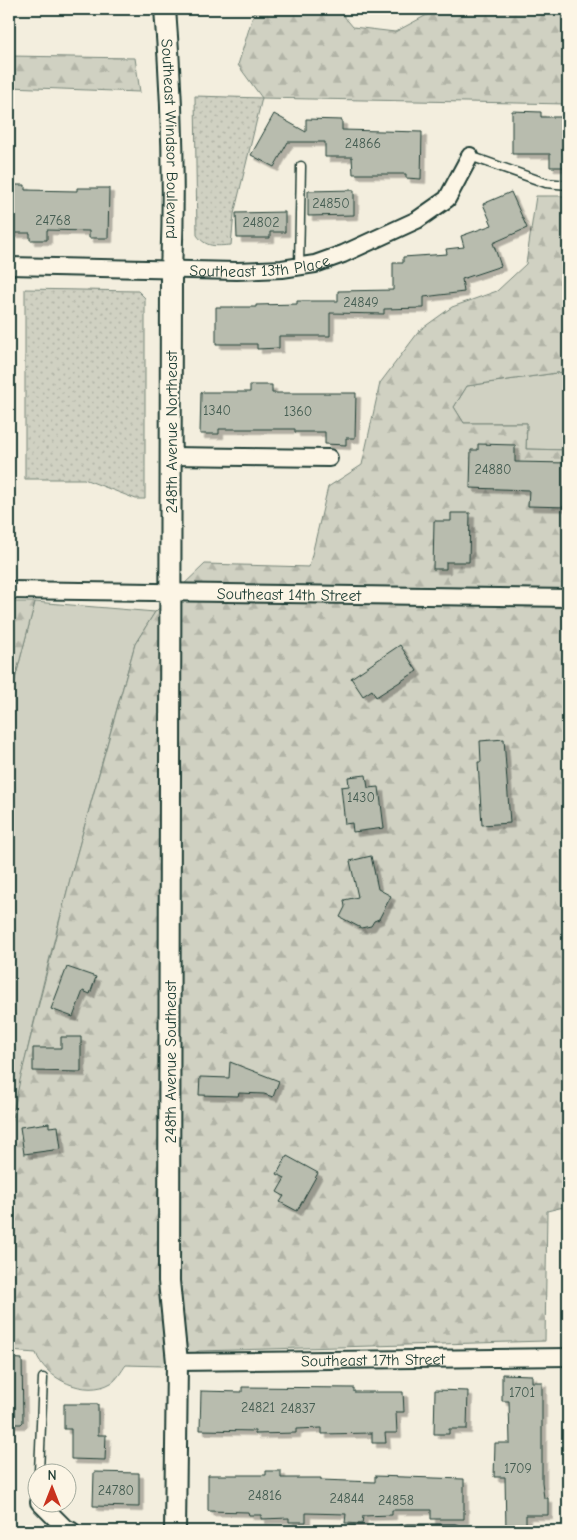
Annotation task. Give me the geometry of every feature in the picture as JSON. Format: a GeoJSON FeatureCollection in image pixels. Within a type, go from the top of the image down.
{"type":"FeatureCollection","features":[{"type":"Feature","properties":{"kind":"street","name":"Southeast Windsor Boulevard"},"geometry":{"type":"LineString","coordinates":[[165,9],[171,76],[173,223],[171,270]]}},
{"type":"Feature","properties":{"kind":"street","name":"Southeast 13th Place"},"geometry":{"type":"LineString","coordinates":[[9,266],[237,271],[299,266],[343,254],[417,220],[447,199],[470,156]]}},
{"type":"Feature","properties":{"kind":"street","name":"248th Avenue Northeast"},"geometry":{"type":"LineString","coordinates":[[171,270],[171,594]]}},
{"type":"Feature","properties":{"kind":"street"},"geometry":{"type":"LineString","coordinates":[[171,456],[329,458]]}},
{"type":"Feature","properties":{"kind":"street","name":"Southeast 14th Street"},"geometry":{"type":"LineString","coordinates":[[9,590],[171,594],[568,598]]}},
{"type":"Feature","properties":{"kind":"street","name":"248th Avenue Southeast"},"geometry":{"type":"LineString","coordinates":[[171,594],[169,1281],[177,1362],[177,1531]]}},
{"type":"Feature","properties":{"kind":"street","name":"Southeast 17th Street"},"geometry":{"type":"LineString","coordinates":[[177,1362],[568,1357]]}},
{"type":"Feature","properties":{"kind":"street"},"geometry":{"type":"LineString","coordinates":[[50,1512],[64,1527],[72,1531]]}},
{"type":"Feature","properties":{"kind":"street"},"geometry":{"type":"LineString","coordinates":[[169,1531],[177,1531]]}},
{"type":"Feature","properties":{"kind":"lane"},"geometry":{"type":"LineString","coordinates":[[470,156],[546,183],[568,185]]}},
{"type":"Feature","properties":{"kind":"lane"},"geometry":{"type":"LineString","coordinates":[[299,266],[301,166]]}},
{"type":"Feature","properties":{"kind":"lane"},"geometry":{"type":"LineString","coordinates":[[40,1462],[42,1378]]}},
{"type":"Feature","properties":{"kind":"lane"},"geometry":{"type":"LineString","coordinates":[[396,1531],[408,1529],[455,1529]]}},
{"type":"Feature","properties":{"kind":"green space"},"geometry":{"type":"Polygon","coordinates":[[[255,9],[338,9],[353,27],[395,32],[438,9],[568,9],[568,104],[262,98],[238,65],[255,9]]]}},
{"type":"Feature","properties":{"kind":"green space"},"geometry":{"type":"Polygon","coordinates":[[[9,56],[135,58],[140,92],[9,87],[9,56]]]}},
{"type":"Feature","properties":{"kind":"green space"},"geometry":{"type":"Polygon","coordinates":[[[195,96],[262,98],[234,214],[231,245],[216,246],[208,244],[197,235],[195,96]]]}},
{"type":"Feature","properties":{"kind":"green space"},"geometry":{"type":"Polygon","coordinates":[[[536,196],[568,196],[568,360],[563,372],[467,386],[454,407],[464,423],[527,423],[526,449],[568,450],[568,1206],[547,1211],[545,1341],[199,1351],[163,1366],[126,1365],[113,1382],[101,1387],[79,1387],[68,1383],[48,1371],[36,1353],[9,1351],[9,1134],[20,1080],[71,875],[135,644],[155,612],[205,564],[309,567],[328,487],[362,465],[380,383],[420,330],[452,307],[497,291],[526,264],[536,196]]]}},
{"type":"Feature","properties":{"kind":"green space"},"geometry":{"type":"Polygon","coordinates":[[[25,289],[138,291],[145,298],[145,499],[136,499],[84,479],[25,479],[25,289]]]}},
{"type":"Feature","properties":{"kind":"green space"},"geometry":{"type":"Polygon","coordinates":[[[568,360],[568,450],[526,449],[527,423],[464,423],[454,407],[467,386],[563,372],[568,360]]]}},
{"type":"Feature","properties":{"kind":"green space"},"geometry":{"type":"Polygon","coordinates":[[[9,602],[35,602],[9,702],[9,602]]]}},
{"type":"Feature","properties":{"kind":"green space"},"geometry":{"type":"Polygon","coordinates":[[[35,602],[155,612],[135,644],[52,949],[9,1134],[9,702],[35,602]]]}},
{"type":"Feature","properties":{"kind":"building"},"geometry":{"type":"Polygon","coordinates":[[[512,111],[541,112],[541,117],[568,117],[567,167],[550,167],[550,154],[512,154],[512,111]]]}},
{"type":"Feature","properties":{"kind":"building"},"geometry":{"type":"Polygon","coordinates":[[[274,114],[306,132],[306,119],[342,120],[342,130],[422,132],[421,179],[406,178],[406,174],[353,174],[352,157],[325,157],[325,142],[288,142],[274,167],[251,155],[274,114]]]}},
{"type":"Feature","properties":{"kind":"building"},"geometry":{"type":"Polygon","coordinates":[[[9,185],[25,185],[25,190],[77,191],[77,188],[109,188],[108,238],[89,238],[89,231],[47,230],[47,240],[30,240],[30,233],[9,233],[9,185]]]}},
{"type":"Feature","properties":{"kind":"building"},"geometry":{"type":"Polygon","coordinates":[[[354,190],[354,215],[308,216],[308,191],[354,190]]]}},
{"type":"Feature","properties":{"kind":"building"},"geometry":{"type":"Polygon","coordinates":[[[511,192],[527,228],[493,243],[501,266],[462,279],[464,292],[424,297],[424,308],[384,309],[384,314],[330,313],[330,336],[279,336],[279,348],[257,349],[257,344],[216,344],[216,307],[297,304],[297,301],[338,301],[338,291],[393,290],[393,263],[403,263],[403,257],[447,254],[446,249],[464,247],[461,236],[492,225],[483,204],[511,192]]]}},
{"type":"Feature","properties":{"kind":"building"},"geometry":{"type":"Polygon","coordinates":[[[285,212],[285,232],[270,232],[270,238],[237,238],[236,213],[285,212]]]}},
{"type":"Feature","properties":{"kind":"building"},"geometry":{"type":"Polygon","coordinates":[[[250,385],[272,385],[272,393],[356,393],[355,438],[346,438],[346,445],[325,444],[325,432],[295,432],[295,429],[219,429],[219,434],[200,434],[201,392],[250,392],[250,385]]]}},
{"type":"Feature","properties":{"kind":"building"},"geometry":{"type":"Polygon","coordinates":[[[478,444],[515,445],[515,462],[568,463],[568,507],[528,506],[529,490],[470,488],[471,450],[478,450],[478,444]]]}},
{"type":"Feature","properties":{"kind":"building"},"geometry":{"type":"Polygon","coordinates":[[[451,513],[470,513],[469,562],[446,562],[446,569],[433,569],[434,521],[451,521],[451,513]]]}},
{"type":"Feature","properties":{"kind":"building"},"geometry":{"type":"Polygon","coordinates":[[[400,645],[417,671],[376,697],[372,690],[363,696],[351,678],[400,645]]]}},
{"type":"Feature","properties":{"kind":"building"},"geometry":{"type":"Polygon","coordinates":[[[504,739],[510,823],[482,825],[478,762],[481,762],[480,741],[504,739]]]}},
{"type":"Feature","properties":{"kind":"building"},"geometry":{"type":"Polygon","coordinates":[[[366,775],[368,788],[379,787],[384,828],[353,832],[352,823],[345,824],[341,787],[349,786],[348,777],[366,775]]]}},
{"type":"Feature","properties":{"kind":"building"},"geometry":{"type":"Polygon","coordinates":[[[371,856],[378,889],[391,896],[379,919],[374,921],[371,926],[361,928],[340,917],[345,907],[344,900],[358,897],[350,861],[371,856]]]}},
{"type":"Feature","properties":{"kind":"building"},"geometry":{"type":"Polygon","coordinates":[[[67,967],[96,977],[90,994],[83,991],[73,1017],[51,1009],[67,967]]]}},
{"type":"Feature","properties":{"kind":"building"},"geometry":{"type":"Polygon","coordinates":[[[61,1037],[81,1037],[81,1072],[33,1071],[33,1048],[61,1048],[61,1037]]]}},
{"type":"Feature","properties":{"kind":"building"},"geometry":{"type":"Polygon","coordinates":[[[230,1062],[279,1081],[273,1097],[264,1094],[239,1093],[238,1096],[199,1095],[200,1077],[229,1078],[230,1062]]]}},
{"type":"Feature","properties":{"kind":"building"},"geometry":{"type":"Polygon","coordinates":[[[49,1123],[49,1127],[58,1126],[61,1149],[24,1154],[20,1127],[49,1123]]]}},
{"type":"Feature","properties":{"kind":"building"},"geometry":{"type":"Polygon","coordinates":[[[287,1156],[318,1173],[297,1211],[280,1202],[284,1196],[277,1192],[285,1178],[277,1174],[287,1156]]]}},
{"type":"Feature","properties":{"kind":"building"},"geometry":{"type":"Polygon","coordinates":[[[9,1358],[22,1359],[23,1422],[21,1424],[9,1424],[9,1358]]]}},
{"type":"Feature","properties":{"kind":"building"},"geometry":{"type":"Polygon","coordinates":[[[502,1374],[532,1375],[532,1382],[542,1382],[542,1482],[544,1498],[548,1498],[548,1515],[526,1515],[526,1531],[506,1531],[505,1477],[494,1477],[495,1443],[510,1443],[509,1401],[502,1401],[502,1374]]]}},
{"type":"Feature","properties":{"kind":"building"},"geometry":{"type":"Polygon","coordinates":[[[242,1387],[354,1388],[354,1392],[403,1392],[404,1412],[396,1412],[397,1433],[385,1433],[386,1443],[372,1443],[372,1433],[322,1434],[322,1428],[296,1429],[296,1433],[255,1434],[255,1431],[200,1430],[201,1391],[242,1392],[242,1387]]]}},
{"type":"Feature","properties":{"kind":"building"},"geometry":{"type":"Polygon","coordinates":[[[435,1390],[468,1391],[467,1429],[449,1429],[449,1434],[434,1434],[435,1390]]]}},
{"type":"Feature","properties":{"kind":"building"},"geometry":{"type":"Polygon","coordinates":[[[64,1404],[98,1404],[98,1435],[106,1435],[105,1460],[71,1459],[71,1429],[64,1429],[64,1404]]]}},
{"type":"Feature","properties":{"kind":"building"},"geometry":{"type":"Polygon","coordinates":[[[266,1471],[281,1471],[281,1478],[321,1478],[321,1480],[375,1482],[375,1476],[464,1479],[464,1519],[431,1519],[431,1510],[392,1510],[392,1515],[363,1516],[362,1524],[345,1523],[346,1514],[306,1513],[306,1522],[289,1522],[289,1518],[261,1519],[261,1515],[249,1515],[248,1512],[208,1511],[208,1475],[266,1475],[266,1471]]]}},
{"type":"Feature","properties":{"kind":"building"},"geometry":{"type":"Polygon","coordinates":[[[94,1472],[139,1473],[139,1507],[93,1506],[94,1472]]]}}]}
